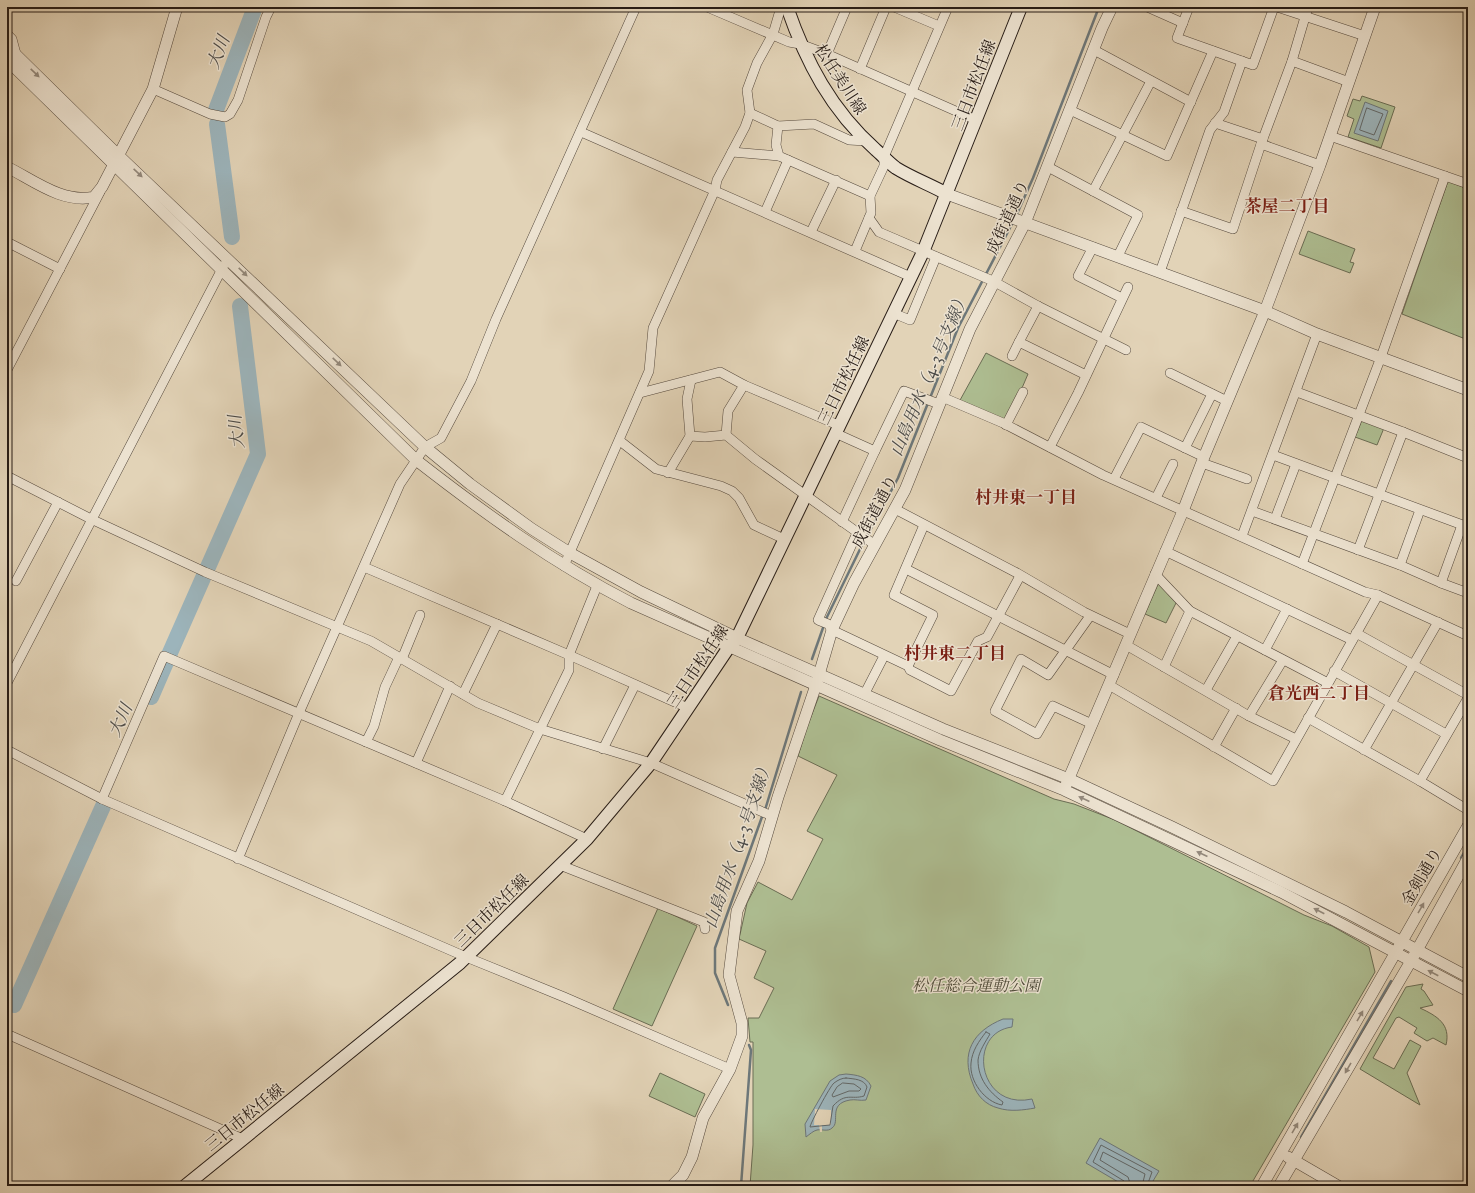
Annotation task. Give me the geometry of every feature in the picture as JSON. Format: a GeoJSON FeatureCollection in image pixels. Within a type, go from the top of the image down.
{"type":"FeatureCollection","features":[{"type":"Feature","properties":{"kind":"main road","name":"松任美川線"},"geometry":{"type":"LineString","coordinates":[[787,7],[800,44],[821,84],[842,115],[866,141],[896,168],[947,194]]}},
{"type":"Feature","properties":{"kind":"main road","name":"三日市松任線"},"geometry":{"type":"LineString","coordinates":[[185,1186],[466,957],[587,840],[650,763],[733,643],[923,252],[1021,7]]}},
{"type":"Feature","properties":{"kind":"street"},"geometry":{"type":"LineString","coordinates":[[7,369],[102,187],[120,156],[153,89],[177,7]]}},
{"type":"Feature","properties":{"kind":"street"},"geometry":{"type":"LineString","coordinates":[[153,89],[210,114],[225,117],[230,114],[238,100],[266,17],[271,7]]}},
{"type":"Feature","properties":{"kind":"street"},"geometry":{"type":"LineString","coordinates":[[238,858],[299,713],[400,484],[425,447],[441,438],[471,381],[496,319],[636,7]]}},
{"type":"Feature","properties":{"kind":"street"},"geometry":{"type":"LineString","coordinates":[[707,7],[789,42],[800,44],[827,54],[976,120]]}},
{"type":"Feature","properties":{"kind":"street"},"geometry":{"type":"LineString","coordinates":[[564,566],[649,372],[653,328],[714,190],[717,180],[746,127],[750,113],[747,90],[757,63],[772,34],[781,7]]}},
{"type":"Feature","properties":{"kind":"street"},"geometry":{"type":"LineString","coordinates":[[827,54],[847,7]]}},
{"type":"Feature","properties":{"kind":"street"},"geometry":{"type":"LineString","coordinates":[[860,69],[886,7]]}},
{"type":"Feature","properties":{"kind":"street"},"geometry":{"type":"LineString","coordinates":[[894,7],[939,26]]}},
{"type":"Feature","properties":{"kind":"street"},"geometry":{"type":"LineString","coordinates":[[855,251],[871,213],[870,196],[884,166],[884,157],[948,7]]}},
{"type":"Feature","properties":{"kind":"street","name":"成街道通り"},"geometry":{"type":"LineString","coordinates":[[730,1069],[742,1036],[742,1023],[729,975],[738,911],[759,861],[766,813],[820,673],[827,625],[854,583],[866,538],[895,509],[905,490],[939,401],[970,329],[986,278],[1048,167],[1112,7]]}},
{"type":"Feature","properties":{"kind":"street"},"geometry":{"type":"LineString","coordinates":[[1147,7],[1183,23]]}},
{"type":"Feature","properties":{"kind":"street"},"geometry":{"type":"LineString","coordinates":[[1190,7],[1177,38],[1253,65],[1274,7]]}},
{"type":"Feature","properties":{"kind":"street"},"geometry":{"type":"LineString","coordinates":[[1277,7],[1307,11],[1365,36]]}},
{"type":"Feature","properties":{"kind":"street"},"geometry":{"type":"LineString","coordinates":[[1064,790],[1183,511],[1265,311],[1320,165],[1375,7]]}},
{"type":"Feature","properties":{"kind":"street"},"geometry":{"type":"LineString","coordinates":[[1181,211],[1233,229],[1262,141],[1292,61],[1307,11]]}},
{"type":"Feature","properties":{"kind":"street"},"geometry":{"type":"LineString","coordinates":[[7,34],[12,39],[10,60]]}},
{"type":"Feature","properties":{"kind":"street"},"geometry":{"type":"LineString","coordinates":[[7,46],[10,60],[114,166],[222,269],[416,460],[480,510],[532,546],[597,586],[630,603],[733,643],[820,673],[943,729],[1068,779],[1280,879],[1468,977]]}},
{"type":"Feature","properties":{"kind":"street"},"geometry":{"type":"LineString","coordinates":[[1094,50],[1191,102]]}},
{"type":"Feature","properties":{"kind":"street"},"geometry":{"type":"LineString","coordinates":[[1070,110],[1167,156],[1213,51]]}},
{"type":"Feature","properties":{"kind":"street"},"geometry":{"type":"LineString","coordinates":[[10,60],[120,156],[425,447],[470,484],[570,553],[733,643],[816,685],[940,740],[1064,790],[1281,892],[1468,991]]}},
{"type":"Feature","properties":{"kind":"street"},"geometry":{"type":"LineString","coordinates":[[1160,272],[1210,130],[1224,112],[1242,61]]}},
{"type":"Feature","properties":{"kind":"street"},"geometry":{"type":"LineString","coordinates":[[1292,61],[1349,82]]}},
{"type":"Feature","properties":{"kind":"street"},"geometry":{"type":"LineString","coordinates":[[1093,191],[1151,81]]}},
{"type":"Feature","properties":{"kind":"street"},"geometry":{"type":"LineString","coordinates":[[750,113],[778,126],[814,124],[849,140],[866,141]]}},
{"type":"Feature","properties":{"kind":"street"},"geometry":{"type":"LineString","coordinates":[[1215,123],[1320,165]]}},
{"type":"Feature","properties":{"kind":"street"},"geometry":{"type":"LineString","coordinates":[[778,126],[776,145],[784,158]]}},
{"type":"Feature","properties":{"kind":"street"},"geometry":{"type":"LineString","coordinates":[[581,132],[855,251],[911,277]]}},
{"type":"Feature","properties":{"kind":"street"},"geometry":{"type":"LineString","coordinates":[[1330,136],[1468,184]]}},
{"type":"Feature","properties":{"kind":"street"},"geometry":{"type":"LineString","coordinates":[[732,152],[784,158],[870,196]]}},
{"type":"Feature","properties":{"kind":"street"},"geometry":{"type":"LineString","coordinates":[[765,212],[784,158]]}},
{"type":"Feature","properties":{"kind":"street"},"geometry":{"type":"LineString","coordinates":[[7,167],[62,195],[74,198],[94,197],[102,187]]}},
{"type":"Feature","properties":{"kind":"street"},"geometry":{"type":"LineString","coordinates":[[1048,167],[1138,215],[1118,256]]}},
{"type":"Feature","properties":{"kind":"street"},"geometry":{"type":"LineString","coordinates":[[1302,564],[1381,357],[1445,176]]}},
{"type":"Feature","properties":{"kind":"street"},"geometry":{"type":"LineString","coordinates":[[811,232],[836,180]]}},
{"type":"Feature","properties":{"kind":"street"},"geometry":{"type":"LineString","coordinates":[[947,194],[1265,311],[1317,334],[1468,390]]}},
{"type":"Feature","properties":{"kind":"street"},"geometry":{"type":"LineString","coordinates":[[869,218],[879,232],[986,278],[1126,350]]}},
{"type":"Feature","properties":{"kind":"street"},"geometry":{"type":"LineString","coordinates":[[7,242],[60,269]]}},
{"type":"Feature","properties":{"kind":"street"},"geometry":{"type":"LineString","coordinates":[[1093,247],[1078,276],[1122,298]]}},
{"type":"Feature","properties":{"kind":"street"},"geometry":{"type":"LineString","coordinates":[[7,683],[227,257]]}},
{"type":"Feature","properties":{"kind":"street"},"geometry":{"type":"LineString","coordinates":[[893,313],[910,320],[936,257]]}},
{"type":"Feature","properties":{"kind":"street"},"geometry":{"type":"LineString","coordinates":[[1050,447],[1128,287]]}},
{"type":"Feature","properties":{"kind":"street"},"geometry":{"type":"LineString","coordinates":[[1012,356],[1038,306]]}},
{"type":"Feature","properties":{"kind":"street"},"geometry":{"type":"LineString","coordinates":[[1242,536],[1297,392],[1317,334]]}},
{"type":"Feature","properties":{"kind":"street"},"geometry":{"type":"LineString","coordinates":[[1019,342],[1086,375]]}},
{"type":"Feature","properties":{"kind":"street"},"geometry":{"type":"LineString","coordinates":[[640,394],[720,372],[837,429],[875,451]]}},
{"type":"Feature","properties":{"kind":"street"},"geometry":{"type":"LineString","coordinates":[[1170,373],[1228,402]]}},
{"type":"Feature","properties":{"kind":"street"},"geometry":{"type":"LineString","coordinates":[[668,473],[690,436],[687,399],[691,380]]}},
{"type":"Feature","properties":{"kind":"street"},"geometry":{"type":"LineString","coordinates":[[726,435],[728,411],[744,385]]}},
{"type":"Feature","properties":{"kind":"street"},"geometry":{"type":"LineString","coordinates":[[842,522],[904,391],[924,398],[939,401],[1006,425],[1114,479],[1183,511],[1242,536],[1364,592],[1378,595],[1468,636]]}},
{"type":"Feature","properties":{"kind":"street"},"geometry":{"type":"LineString","coordinates":[[1006,425],[1022,392]]}},
{"type":"Feature","properties":{"kind":"street"},"geometry":{"type":"LineString","coordinates":[[1297,392],[1468,458]]}},
{"type":"Feature","properties":{"kind":"street"},"geometry":{"type":"LineString","coordinates":[[1185,448],[1212,394]]}},
{"type":"Feature","properties":{"kind":"street"},"geometry":{"type":"LineString","coordinates":[[1114,479],[1142,427],[1185,448],[1203,460],[1246,479]]}},
{"type":"Feature","properties":{"kind":"street"},"geometry":{"type":"LineString","coordinates":[[1358,550],[1403,432]]}},
{"type":"Feature","properties":{"kind":"street"},"geometry":{"type":"LineString","coordinates":[[690,436],[705,437],[726,435],[754,459],[866,538],[818,620],[884,656],[908,666],[910,670],[951,691],[978,641],[987,638],[1020,576]]}},
{"type":"Feature","properties":{"kind":"street"},"geometry":{"type":"LineString","coordinates":[[620,441],[656,469],[721,486],[732,492],[739,498],[754,525],[784,539]]}},
{"type":"Feature","properties":{"kind":"street"},"geometry":{"type":"LineString","coordinates":[[1273,455],[1465,526],[1441,583]]}},
{"type":"Feature","properties":{"kind":"street"},"geometry":{"type":"LineString","coordinates":[[1156,498],[1173,464]]}},
{"type":"Feature","properties":{"kind":"street"},"geometry":{"type":"LineString","coordinates":[[1275,519],[1296,464]]}},
{"type":"Feature","properties":{"kind":"street"},"geometry":{"type":"LineString","coordinates":[[7,476],[92,520],[205,572],[370,641],[478,703],[540,729],[650,763],[766,813]]}},
{"type":"Feature","properties":{"kind":"street"},"geometry":{"type":"LineString","coordinates":[[16,581],[58,502]]}},
{"type":"Feature","properties":{"kind":"street"},"geometry":{"type":"LineString","coordinates":[[895,509],[1020,576],[1090,616],[1130,634]]}},
{"type":"Feature","properties":{"kind":"street"},"geometry":{"type":"LineString","coordinates":[[1400,565],[1420,510]]}},
{"type":"Feature","properties":{"kind":"street"},"geometry":{"type":"LineString","coordinates":[[1252,511],[1400,565],[1468,593]]}},
{"type":"Feature","properties":{"kind":"street"},"geometry":{"type":"LineString","coordinates":[[908,666],[933,615],[894,595],[924,525]]}},
{"type":"Feature","properties":{"kind":"street"},"geometry":{"type":"LineString","coordinates":[[1165,551],[1286,609],[1414,664],[1468,697],[1420,781]]}},
{"type":"Feature","properties":{"kind":"street"},"geometry":{"type":"LineString","coordinates":[[364,567],[688,708]]}},
{"type":"Feature","properties":{"kind":"street"},"geometry":{"type":"LineString","coordinates":[[906,569],[1067,651],[1214,747],[1273,781],[1378,595]]}},
{"type":"Feature","properties":{"kind":"street"},"geometry":{"type":"LineString","coordinates":[[1156,574],[1190,611],[1328,683]]}},
{"type":"Feature","properties":{"kind":"street"},"geometry":{"type":"LineString","coordinates":[[505,801],[568,670],[569,655],[597,586]]}},
{"type":"Feature","properties":{"kind":"street"},"geometry":{"type":"LineString","coordinates":[[1265,650],[1286,609]]}},
{"type":"Feature","properties":{"kind":"street"},"geometry":{"type":"LineString","coordinates":[[1164,666],[1190,611]]}},
{"type":"Feature","properties":{"kind":"street"},"geometry":{"type":"LineString","coordinates":[[366,742],[374,726],[385,687],[401,658],[420,615]]}},
{"type":"Feature","properties":{"kind":"street"},"geometry":{"type":"LineString","coordinates":[[1090,616],[1067,651],[1048,675],[1021,660],[995,711],[1037,734],[1052,706],[1092,724]]}},
{"type":"Feature","properties":{"kind":"street"},"geometry":{"type":"LineString","coordinates":[[1364,750],[1438,622]]}},
{"type":"Feature","properties":{"kind":"street"},"geometry":{"type":"LineString","coordinates":[[463,694],[497,624]]}},
{"type":"Feature","properties":{"kind":"street"},"geometry":{"type":"LineString","coordinates":[[1206,690],[1237,636]]}},
{"type":"Feature","properties":{"kind":"street"},"geometry":{"type":"LineString","coordinates":[[1126,645],[1249,716],[1296,739]]}},
{"type":"Feature","properties":{"kind":"street"},"geometry":{"type":"LineString","coordinates":[[102,799],[164,656],[505,801],[587,840]]}},
{"type":"Feature","properties":{"kind":"street"},"geometry":{"type":"LineString","coordinates":[[865,693],[884,656]]}},
{"type":"Feature","properties":{"kind":"street"},"geometry":{"type":"LineString","coordinates":[[1249,716],[1284,660]]}},
{"type":"Feature","properties":{"kind":"street"},"geometry":{"type":"LineString","coordinates":[[1334,671],[1446,734]]}},
{"type":"Feature","properties":{"kind":"street"},"geometry":{"type":"LineString","coordinates":[[603,749],[635,685]]}},
{"type":"Feature","properties":{"kind":"street"},"geometry":{"type":"LineString","coordinates":[[416,763],[450,686]]}},
{"type":"Feature","properties":{"kind":"street"},"geometry":{"type":"LineString","coordinates":[[1214,747],[1236,708]]}},
{"type":"Feature","properties":{"kind":"street"},"geometry":{"type":"LineString","coordinates":[[1308,718],[1420,781],[1468,810]]}},
{"type":"Feature","properties":{"kind":"street"},"geometry":{"type":"LineString","coordinates":[[7,750],[102,799],[466,957],[564,997],[730,1069],[703,1118],[692,1157],[682,1175],[672,1186]]}},
{"type":"Feature","properties":{"kind":"street","name":"金剣通り"},"geometry":{"type":"LineString","coordinates":[[1262,1186],[1468,826]]}},
{"type":"Feature","properties":{"kind":"street","name":"金剣通り"},"geometry":{"type":"LineString","coordinates":[[1279,1186],[1411,961],[1468,858]]}},
{"type":"Feature","properties":{"kind":"street"},"geometry":{"type":"LineString","coordinates":[[560,866],[704,922],[705,929]]}},
{"type":"Feature","properties":{"kind":"street"},"geometry":{"type":"LineString","coordinates":[[7,1034],[243,1138]]}},
{"type":"Feature","properties":{"kind":"street"},"geometry":{"type":"LineString","coordinates":[[1281,1153],[1338,1186]]}},
{"type":"Feature","properties":{"kind":"green space"},"geometry":{"type":"Polygon","coordinates":[[[1362,96],[1395,107],[1381,148],[1348,137],[1354,119],[1347,116],[1353,99],[1360,101],[1362,96]]]}},
{"type":"Feature","properties":{"kind":"green space"},"geometry":{"type":"Polygon","coordinates":[[[1448,181],[1468,189],[1468,340],[1402,314],[1448,181]]]}},
{"type":"Feature","properties":{"kind":"green space"},"geometry":{"type":"Polygon","coordinates":[[[1308,231],[1355,249],[1350,262],[1354,263],[1350,273],[1299,254],[1308,231]]]}},
{"type":"Feature","properties":{"kind":"green space"},"geometry":{"type":"Polygon","coordinates":[[[986,353],[1028,374],[1007,423],[959,402],[986,353]]]}},
{"type":"Feature","properties":{"kind":"green space"},"geometry":{"type":"Polygon","coordinates":[[[1362,420],[1384,428],[1377,445],[1355,437],[1362,420]]]}},
{"type":"Feature","properties":{"kind":"green space"},"geometry":{"type":"Polygon","coordinates":[[[1159,582],[1177,601],[1166,623],[1145,614],[1159,582]]]}},
{"type":"Feature","properties":{"kind":"green space","name":"松任総合運動公園"},"geometry":{"type":"Polygon","coordinates":[[[819,696],[1054,799],[1074,804],[1115,820],[1304,915],[1332,926],[1369,947],[1375,972],[1250,1186],[750,1186],[753,1145],[753,1042],[750,1042],[748,1018],[759,1018],[774,988],[754,978],[766,951],[739,939],[747,903],[758,882],[792,900],[823,839],[807,831],[837,775],[798,756],[819,696]]]}},
{"type":"Feature","properties":{"kind":"green space"},"geometry":{"type":"Polygon","coordinates":[[[658,908],[697,926],[652,1026],[613,1009],[658,908]]]}},
{"type":"Feature","properties":{"kind":"green space"},"geometry":{"type":"Polygon","coordinates":[[[1423,984],[1421,989],[1433,1005],[1420,1008],[1432,1014],[1444,1026],[1447,1038],[1446,1045],[1433,1038],[1427,1041],[1414,1033],[1417,1028],[1399,1017],[1396,1018],[1373,1058],[1394,1069],[1410,1040],[1421,1046],[1407,1073],[1420,1105],[1360,1069],[1406,987],[1423,984]]]}},
{"type":"Feature","properties":{"kind":"green space"},"geometry":{"type":"Polygon","coordinates":[[[660,1073],[705,1094],[695,1117],[649,1096],[660,1073]]]}},
{"type":"Feature","properties":{"kind":"water"},"geometry":{"type":"Polygon","coordinates":[[[1365,102],[1388,111],[1378,141],[1354,133],[1365,102]]]}},
{"type":"Feature","properties":{"kind":"water"},"geometry":{"type":"Polygon","coordinates":[[[1003,1019],[1013,1019],[1012,1027],[997,1032],[988,1042],[984,1056],[984,1070],[990,1083],[1000,1094],[1014,1100],[1032,1099],[1035,1108],[1012,1110],[990,1105],[982,1099],[977,1092],[969,1073],[968,1062],[972,1044],[984,1030],[1003,1019]]]}},
{"type":"Feature","properties":{"kind":"water"},"geometry":{"type":"Polygon","coordinates":[[[846,1074],[861,1077],[867,1080],[871,1086],[866,1100],[852,1100],[843,1102],[837,1109],[835,1122],[832,1128],[829,1130],[816,1130],[806,1137],[805,1124],[830,1081],[839,1075],[846,1074]]]}},
{"type":"Feature","properties":{"kind":"water"},"geometry":{"type":"Polygon","coordinates":[[[1100,1138],[1159,1171],[1150,1186],[1125,1186],[1086,1163],[1100,1138]]]}},
{"type":"Feature","properties":{"kind":"pier"},"geometry":{"type":"Polygon","coordinates":[[[815,1109],[831,1110],[831,1125],[822,1125],[822,1132],[820,1132],[819,1125],[814,1125],[815,1109]]]}},
{"type":"Feature","properties":{"kind":"waterway","name":"大川"},"geometry":{"type":"LineString","coordinates":[[216,110],[255,7]]}},
{"type":"Feature","properties":{"kind":"waterway","name":"山島用水（4-3号支線）"},"geometry":{"type":"LineString","coordinates":[[1016,216],[1033,178],[1099,7]]}},
{"type":"Feature","properties":{"kind":"waterway","name":"大川"},"geometry":{"type":"LineString","coordinates":[[217,124],[232,237]]}},
{"type":"Feature","properties":{"kind":"waterway","name":"山島用水（4-3号支線）"},"geometry":{"type":"LineString","coordinates":[[930,398],[958,328],[1013,222]]}},
{"type":"Feature","properties":{"kind":"waterway","name":"大川"},"geometry":{"type":"LineString","coordinates":[[208,567],[258,454],[240,306]]}},
{"type":"Feature","properties":{"kind":"waterway","name":"山島用水（4-3号支線）"},"geometry":{"type":"LineString","coordinates":[[867,536],[898,478],[928,403]]}},
{"type":"Feature","properties":{"kind":"waterway","name":"山島用水（4-3号支線）"},"geometry":{"type":"LineString","coordinates":[[825,621],[864,541]]}},
{"type":"Feature","properties":{"kind":"waterway","name":"大川"},"geometry":{"type":"LineString","coordinates":[[169,655],[203,578]]}},
{"type":"Feature","properties":{"kind":"waterway","name":"山島用水（4-3号支線）"},"geometry":{"type":"LineString","coordinates":[[812,659],[824,625]]}},
{"type":"Feature","properties":{"kind":"waterway","name":"大川"},"geometry":{"type":"LineString","coordinates":[[151,697],[167,660]]}},
{"type":"Feature","properties":{"kind":"waterway","name":"山島用水（4-3号支線）"},"geometry":{"type":"LineString","coordinates":[[765,810],[801,692]]}},
{"type":"Feature","properties":{"kind":"waterway"},"geometry":{"type":"LineString","coordinates":[[14,1005],[104,804]]}},
{"type":"Feature","properties":{"kind":"waterway","name":"山島用水（4-3号支線）"},"geometry":{"type":"LineString","coordinates":[[728,1005],[715,973],[715,948],[763,814]]}},
{"type":"Feature","properties":{"kind":"waterway"},"geometry":{"type":"LineString","coordinates":[[1461,858],[1468,846]]}},
{"type":"Feature","properties":{"kind":"waterway"},"geometry":{"type":"LineString","coordinates":[[1301,1137],[1391,981]]}},
{"type":"Feature","properties":{"kind":"waterway","name":"山島用水（4-3号支線）"},"geometry":{"type":"LineString","coordinates":[[741,1186],[751,1050],[749,1045]]}},
{"type":"Feature","properties":{"kind":"district","name":"茶屋二丁目"},"geometry":{"type":"Point","coordinates":[1287,206]}},
{"type":"Feature","properties":{"kind":"district","name":"村井東一丁目"},"geometry":{"type":"Point","coordinates":[1026,497]}},
{"type":"Feature","properties":{"kind":"district","name":"村井東二丁目"},"geometry":{"type":"Point","coordinates":[955,653]}},
{"type":"Feature","properties":{"kind":"district","name":"倉光西二丁目"},"geometry":{"type":"Point","coordinates":[1319,693]}}]}
